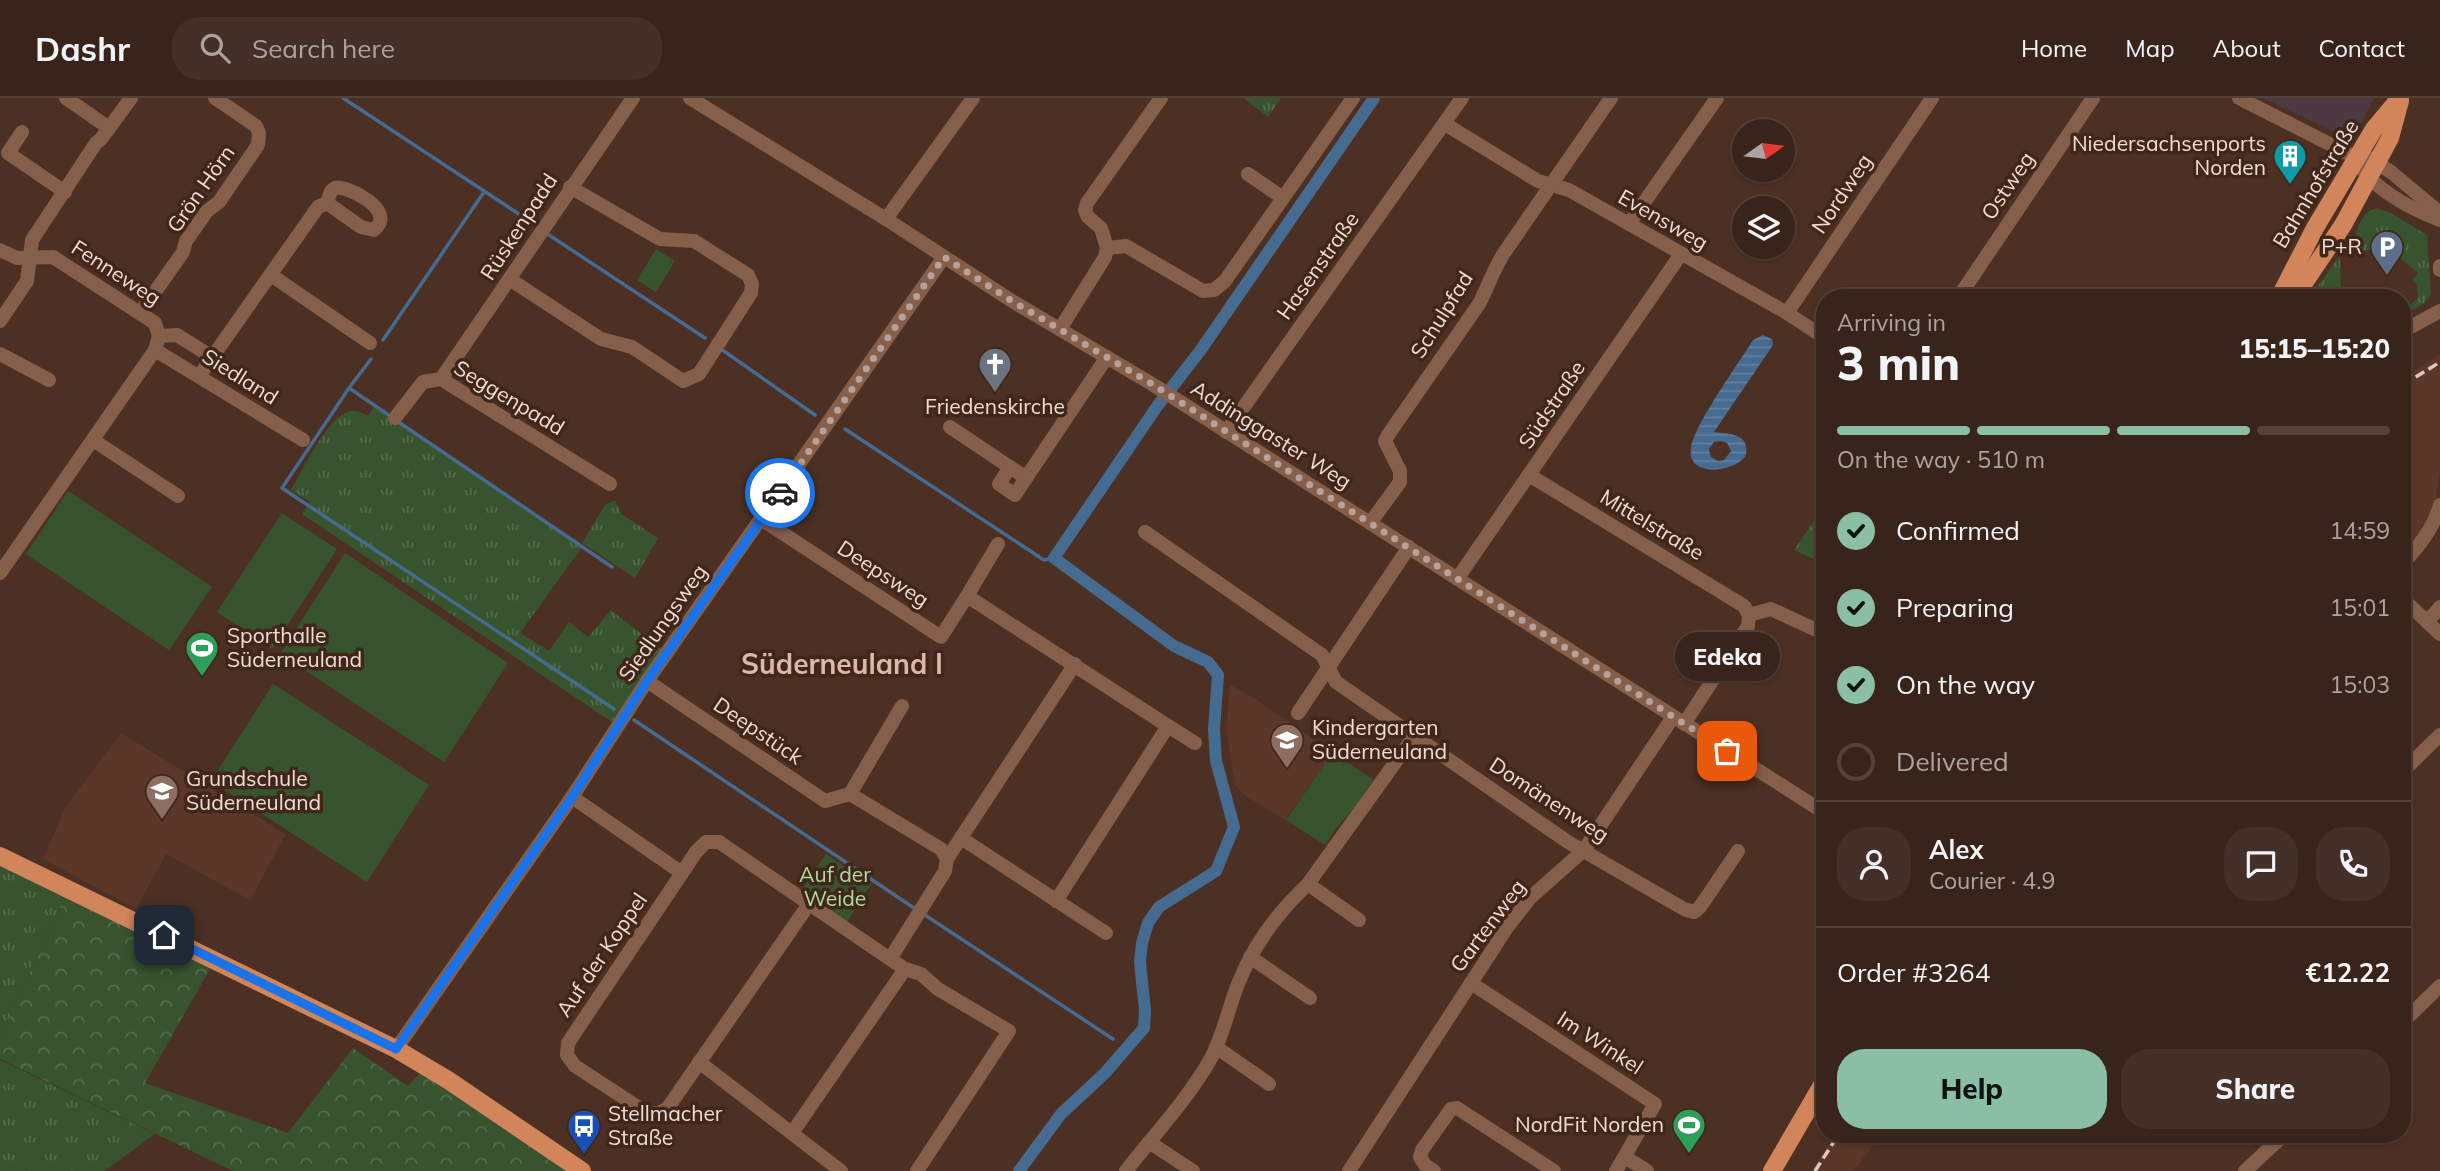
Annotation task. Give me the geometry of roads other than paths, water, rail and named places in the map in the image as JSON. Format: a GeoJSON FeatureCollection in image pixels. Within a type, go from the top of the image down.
{"type":"FeatureCollection","features":[{"type":"Feature","properties":{"kind":"main road","name":"Bahnhofstraße"},"geometry":{"type":"LineString","coordinates":[[2284,289],[2315,228],[2374,129],[2400,98]]}},
{"type":"Feature","properties":{"kind":"main road","name":"Bahnhofstraße"},"geometry":{"type":"LineString","coordinates":[[2299,289],[2343,225],[2378,162],[2390,138],[2400,98]]}},
{"type":"Feature","properties":{"kind":"main road"},"geometry":{"type":"LineString","coordinates":[[0,856],[396,1049],[448,1080],[582,1171]]}},
{"type":"Feature","properties":{"kind":"main road"},"geometry":{"type":"LineString","coordinates":[[1772,1171],[1816,1095]]}},
{"type":"Feature","properties":{"kind":"street"},"geometry":{"type":"LineString","coordinates":[[66,98],[109,128]]}},
{"type":"Feature","properties":{"kind":"street"},"geometry":{"type":"LineString","coordinates":[[0,321],[27,281],[32,240],[83,160],[131,98]]}},
{"type":"Feature","properties":{"kind":"street","name":"Grön Hörn"},"geometry":{"type":"LineString","coordinates":[[140,313],[183,252],[186,241],[207,211],[219,202],[258,145],[259,132],[256,126],[215,98]]}},
{"type":"Feature","properties":{"kind":"street","name":"Rüskenpadd"},"geometry":{"type":"LineString","coordinates":[[441,379],[633,98]]}},
{"type":"Feature","properties":{"kind":"street"},"geometry":{"type":"LineString","coordinates":[[887,219],[973,98]]}},
{"type":"Feature","properties":{"kind":"street"},"geometry":{"type":"LineString","coordinates":[[1060,329],[1105,257],[1107,248],[1101,228],[1085,211],[1087,203],[1161,98]]}},
{"type":"Feature","properties":{"kind":"street","name":"Hasenstraße"},"geometry":{"type":"LineString","coordinates":[[1226,432],[1462,98]]}},
{"type":"Feature","properties":{"kind":"street","name":"Schulpfad"},"geometry":{"type":"LineString","coordinates":[[1370,523],[1400,482],[1400,471],[1385,441],[1388,435],[1479,304],[1493,270],[1611,98]]}},
{"type":"Feature","properties":{"kind":"street"},"geometry":{"type":"LineString","coordinates":[[1629,224],[1717,98]]}},
{"type":"Feature","properties":{"kind":"street","name":"Nordweg"},"geometry":{"type":"LineString","coordinates":[[1787,313],[1932,98]]}},
{"type":"Feature","properties":{"kind":"street","name":"Ostweg"},"geometry":{"type":"LineString","coordinates":[[1964,289],[2093,98]]}},
{"type":"Feature","properties":{"kind":"street"},"geometry":{"type":"LineString","coordinates":[[2239,98],[2357,158],[2378,162],[2440,212]]}},
{"type":"Feature","properties":{"kind":"street","name":"Addinggaster Weg"},"geometry":{"type":"LineString","coordinates":[[698,100],[944,257],[1152,384],[1816,807]]}},
{"type":"Feature","properties":{"kind":"street"},"geometry":{"type":"LineString","coordinates":[[1107,248],[1125,246],[1203,291],[1214,290],[1225,281],[1347,100]]}},
{"type":"Feature","properties":{"kind":"street"},"geometry":{"type":"LineString","coordinates":[[1445,124],[1538,181],[1551,186]]}},
{"type":"Feature","properties":{"kind":"street"},"geometry":{"type":"LineString","coordinates":[[22,132],[8,153],[65,192]]}},
{"type":"Feature","properties":{"kind":"street"},"geometry":{"type":"LineString","coordinates":[[2357,158],[2369,178],[2422,214],[2440,220]]}},
{"type":"Feature","properties":{"kind":"street"},"geometry":{"type":"LineString","coordinates":[[1248,174],[1283,198]]}},
{"type":"Feature","properties":{"kind":"street","name":"Evensweg"},"geometry":{"type":"LineString","coordinates":[[1551,186],[1569,190],[1816,332]]}},
{"type":"Feature","properties":{"kind":"street"},"geometry":{"type":"LineString","coordinates":[[511,280],[601,339],[632,346],[683,381],[699,374],[751,293],[752,284],[748,275],[694,241],[660,239],[570,187]]}},
{"type":"Feature","properties":{"kind":"street"},"geometry":{"type":"LineString","coordinates":[[200,376],[318,208],[327,203]]}},
{"type":"Feature","properties":{"kind":"street","name":"Fenneweg"},"geometry":{"type":"LineString","coordinates":[[0,250],[9,255],[31,258],[53,257],[155,323],[157,343]]}},
{"type":"Feature","properties":{"kind":"street","name":"Südstraße"},"geometry":{"type":"LineString","coordinates":[[1457,579],[1681,254]]}},
{"type":"Feature","properties":{"kind":"street","name":"Siedlungsweg"},"geometry":{"type":"LineString","coordinates":[[396,1049],[572,797],[647,681],[944,257]]}},
{"type":"Feature","properties":{"kind":"street"},"geometry":{"type":"LineString","coordinates":[[271,275],[370,343]]}},
{"type":"Feature","properties":{"kind":"street"},"geometry":{"type":"LineString","coordinates":[[2411,327],[2440,311]]}},
{"type":"Feature","properties":{"kind":"street","name":"Siedland"},"geometry":{"type":"LineString","coordinates":[[157,343],[177,335],[212,357]]}},
{"type":"Feature","properties":{"kind":"street"},"geometry":{"type":"LineString","coordinates":[[0,573],[157,343]]}},
{"type":"Feature","properties":{"kind":"street","name":"Siedland"},"geometry":{"type":"LineString","coordinates":[[157,343],[200,376],[303,440]]}},
{"type":"Feature","properties":{"kind":"street"},"geometry":{"type":"LineString","coordinates":[[0,354],[49,380]]}},
{"type":"Feature","properties":{"kind":"street"},"geometry":{"type":"LineString","coordinates":[[1010,467],[999,484],[1015,495],[1107,357]]}},
{"type":"Feature","properties":{"kind":"street","name":"Seggenpadd"},"geometry":{"type":"LineString","coordinates":[[395,418],[423,382],[441,379],[610,484]]}},
{"type":"Feature","properties":{"kind":"street"},"geometry":{"type":"LineString","coordinates":[[950,427],[1026,478]]}},
{"type":"Feature","properties":{"kind":"street"},"geometry":{"type":"LineString","coordinates":[[93,440],[178,496]]}},
{"type":"Feature","properties":{"kind":"street","name":"Mittelstraße"},"geometry":{"type":"LineString","coordinates":[[1529,475],[1744,606],[1749,615]]}},
{"type":"Feature","properties":{"kind":"street"},"geometry":{"type":"LineString","coordinates":[[2411,554],[2435,523],[2440,505]]}},
{"type":"Feature","properties":{"kind":"street","name":"Deepsweg"},"geometry":{"type":"LineString","coordinates":[[761,520],[941,636],[998,544]]}},
{"type":"Feature","properties":{"kind":"street","name":"Domänenweg"},"geometry":{"type":"LineString","coordinates":[[1145,532],[1322,655],[1336,682],[1569,842],[1684,909],[1693,912],[1700,907],[1738,851]]}},
{"type":"Feature","properties":{"kind":"street"},"geometry":{"type":"LineString","coordinates":[[1298,713],[1409,547]]}},
{"type":"Feature","properties":{"kind":"street"},"geometry":{"type":"LineString","coordinates":[[967,596],[1195,743]]}},
{"type":"Feature","properties":{"kind":"street"},"geometry":{"type":"LineString","coordinates":[[2411,606],[2440,634]]}},
{"type":"Feature","properties":{"kind":"street"},"geometry":{"type":"LineString","coordinates":[[2427,622],[2440,607]]}},
{"type":"Feature","properties":{"kind":"street"},"geometry":{"type":"LineString","coordinates":[[1678,720],[1748,626],[1749,615],[1771,609],[1816,630]]}},
{"type":"Feature","properties":{"kind":"street"},"geometry":{"type":"LineString","coordinates":[[890,959],[945,871],[947,859],[1075,664]]}},
{"type":"Feature","properties":{"kind":"street","name":"Deepstück"},"geometry":{"type":"LineString","coordinates":[[647,681],[825,800],[850,794]]}},
{"type":"Feature","properties":{"kind":"street"},"geometry":{"type":"LineString","coordinates":[[902,706],[850,794],[941,849],[947,859]]}},
{"type":"Feature","properties":{"kind":"street","name":"Gartenweg"},"geometry":{"type":"LineString","coordinates":[[1349,1171],[1508,926],[1530,898],[1584,850],[1678,720]]}},
{"type":"Feature","properties":{"kind":"street"},"geometry":{"type":"LineString","coordinates":[[1056,901],[1168,726]]}},
{"type":"Feature","properties":{"kind":"street"},"geometry":{"type":"LineString","coordinates":[[1126,1171],[1212,1058],[1250,957],[1267,931],[1308,884],[1415,735]]}},
{"type":"Feature","properties":{"kind":"street"},"geometry":{"type":"LineString","coordinates":[[2411,763],[2440,735]]}},
{"type":"Feature","properties":{"kind":"street"},"geometry":{"type":"LineString","coordinates":[[572,797],[682,873],[706,842],[719,842],[905,969],[920,974],[938,989],[1009,1031],[917,1171]]}},
{"type":"Feature","properties":{"kind":"street"},"geometry":{"type":"LineString","coordinates":[[961,838],[1106,933]]}},
{"type":"Feature","properties":{"kind":"street","name":"Auf der Koppel"},"geometry":{"type":"LineString","coordinates":[[682,873],[568,1043],[567,1055],[575,1066],[647,1113],[658,1113],[667,1109],[809,904]]}},
{"type":"Feature","properties":{"kind":"street"},"geometry":{"type":"LineString","coordinates":[[1308,884],[1359,920]]}},
{"type":"Feature","properties":{"kind":"street"},"geometry":{"type":"LineString","coordinates":[[1250,957],[1310,998]]}},
{"type":"Feature","properties":{"kind":"street"},"geometry":{"type":"LineString","coordinates":[[792,1133],[905,969]]}},
{"type":"Feature","properties":{"kind":"street","name":"Im Winkel"},"geometry":{"type":"LineString","coordinates":[[1471,983],[1655,1104],[1625,1157]]}},
{"type":"Feature","properties":{"kind":"street"},"geometry":{"type":"LineString","coordinates":[[2411,1014],[2440,986]]}},
{"type":"Feature","properties":{"kind":"street"},"geometry":{"type":"LineString","coordinates":[[1216,1047],[1269,1084]]}},
{"type":"Feature","properties":{"kind":"street"},"geometry":{"type":"LineString","coordinates":[[699,1062],[841,1171]]}},
{"type":"Feature","properties":{"kind":"street"},"geometry":{"type":"LineString","coordinates":[[1434,1171],[1425,1165],[1420,1157],[1422,1150],[1451,1109],[1457,1108],[1554,1171]]}},
{"type":"Feature","properties":{"kind":"street"},"geometry":{"type":"LineString","coordinates":[[1149,1142],[1193,1171]]}},
{"type":"Feature","properties":{"kind":"street"},"geometry":{"type":"LineString","coordinates":[[2245,1171],[2275,1143]]}},
{"type":"Feature","properties":{"kind":"street"},"geometry":{"type":"LineString","coordinates":[[1616,1171],[1625,1157],[1647,1171]]}},
{"type":"Feature","properties":{"kind":"water"},"geometry":{"type":"Polygon","coordinates":[[[1763,335],[1772,339],[1773,345],[1714,432],[1732,434],[1742,439],[1745,442],[1746,455],[1733,465],[1713,470],[1696,465],[1691,448],[1694,438],[1708,410],[1753,340],[1763,335]],[[1714,442],[1709,449],[1711,457],[1718,461],[1724,460],[1731,451],[1727,443],[1714,442]]]}},
{"type":"Feature","properties":{"kind":"waterway"},"geometry":{"type":"LineString","coordinates":[[343,98],[531,222]]}},
{"type":"Feature","properties":{"kind":"waterway"},"geometry":{"type":"LineString","coordinates":[[1019,1171],[1061,1114],[1105,1073],[1144,1028],[1140,962],[1148,923],[1159,907],[1216,871],[1234,827],[1216,761],[1214,729],[1218,675],[1208,662],[1174,646],[1054,558],[1374,98]]}},
{"type":"Feature","properties":{"kind":"waterway"},"geometry":{"type":"LineString","coordinates":[[383,340],[484,192]]}},
{"type":"Feature","properties":{"kind":"waterway"},"geometry":{"type":"LineString","coordinates":[[549,235],[705,338]]}},
{"type":"Feature","properties":{"kind":"waterway"},"geometry":{"type":"LineString","coordinates":[[721,349],[815,415]]}},
{"type":"Feature","properties":{"kind":"waterway"},"geometry":{"type":"LineString","coordinates":[[371,359],[349,388],[390,416]]}},
{"type":"Feature","properties":{"kind":"waterway"},"geometry":{"type":"LineString","coordinates":[[349,388],[282,488],[614,709]]}},
{"type":"Feature","properties":{"kind":"waterway"},"geometry":{"type":"LineString","coordinates":[[397,421],[612,567]]}},
{"type":"Feature","properties":{"kind":"waterway"},"geometry":{"type":"LineString","coordinates":[[845,429],[1044,560],[1054,558]]}},
{"type":"Feature","properties":{"kind":"waterway"},"geometry":{"type":"LineString","coordinates":[[634,720],[914,908]]}},
{"type":"Feature","properties":{"kind":"waterway"},"geometry":{"type":"LineString","coordinates":[[925,915],[1113,1039]]}},
{"type":"Feature","properties":{"kind":"railway"},"geometry":{"type":"LineString","coordinates":[[2411,380],[2440,362]]}},
{"type":"Feature","properties":{"kind":"railway"},"geometry":{"type":"LineString","coordinates":[[1815,1171],[1833,1143]]}},
{"type":"Feature","properties":{"kind":"place","name":"Niedersachsenports Norden"},"geometry":{"type":"Point","coordinates":[2290,186]}},
{"type":"Feature","properties":{"kind":"place","name":"P+R"},"geometry":{"type":"Point","coordinates":[2387,277]}},
{"type":"Feature","properties":{"kind":"place","name":"Friedenskirche"},"geometry":{"type":"Point","coordinates":[995,394]}},
{"type":"Feature","properties":{"kind":"place","name":"Sporthalle Süderneuland"},"geometry":{"type":"Point","coordinates":[202,678]}},
{"type":"Feature","properties":{"kind":"place","name":"Edeka"},"geometry":{"type":"Point","coordinates":[1727,751]}},
{"type":"Feature","properties":{"kind":"place","name":"Kindergarten Süderneuland"},"geometry":{"type":"Point","coordinates":[1287,770]}},
{"type":"Feature","properties":{"kind":"place","name":"Grundschule Süderneuland"},"geometry":{"type":"Point","coordinates":[162,821]}},
{"type":"Feature","properties":{"kind":"place","name":"NordFit Norden"},"geometry":{"type":"Point","coordinates":[1689,1155]}},
{"type":"Feature","properties":{"kind":"place","name":"Stellmacher Straße"},"geometry":{"type":"Point","coordinates":[584,1156]}},
{"type":"Feature","properties":{"kind":"district","name":"Süderneuland I"},"geometry":{"type":"Point","coordinates":[842,664]}},
{"type":"Feature","properties":{"kind":"park label","name":"Auf der Weide"},"geometry":{"type":"Point","coordinates":[835,887]}}]}
